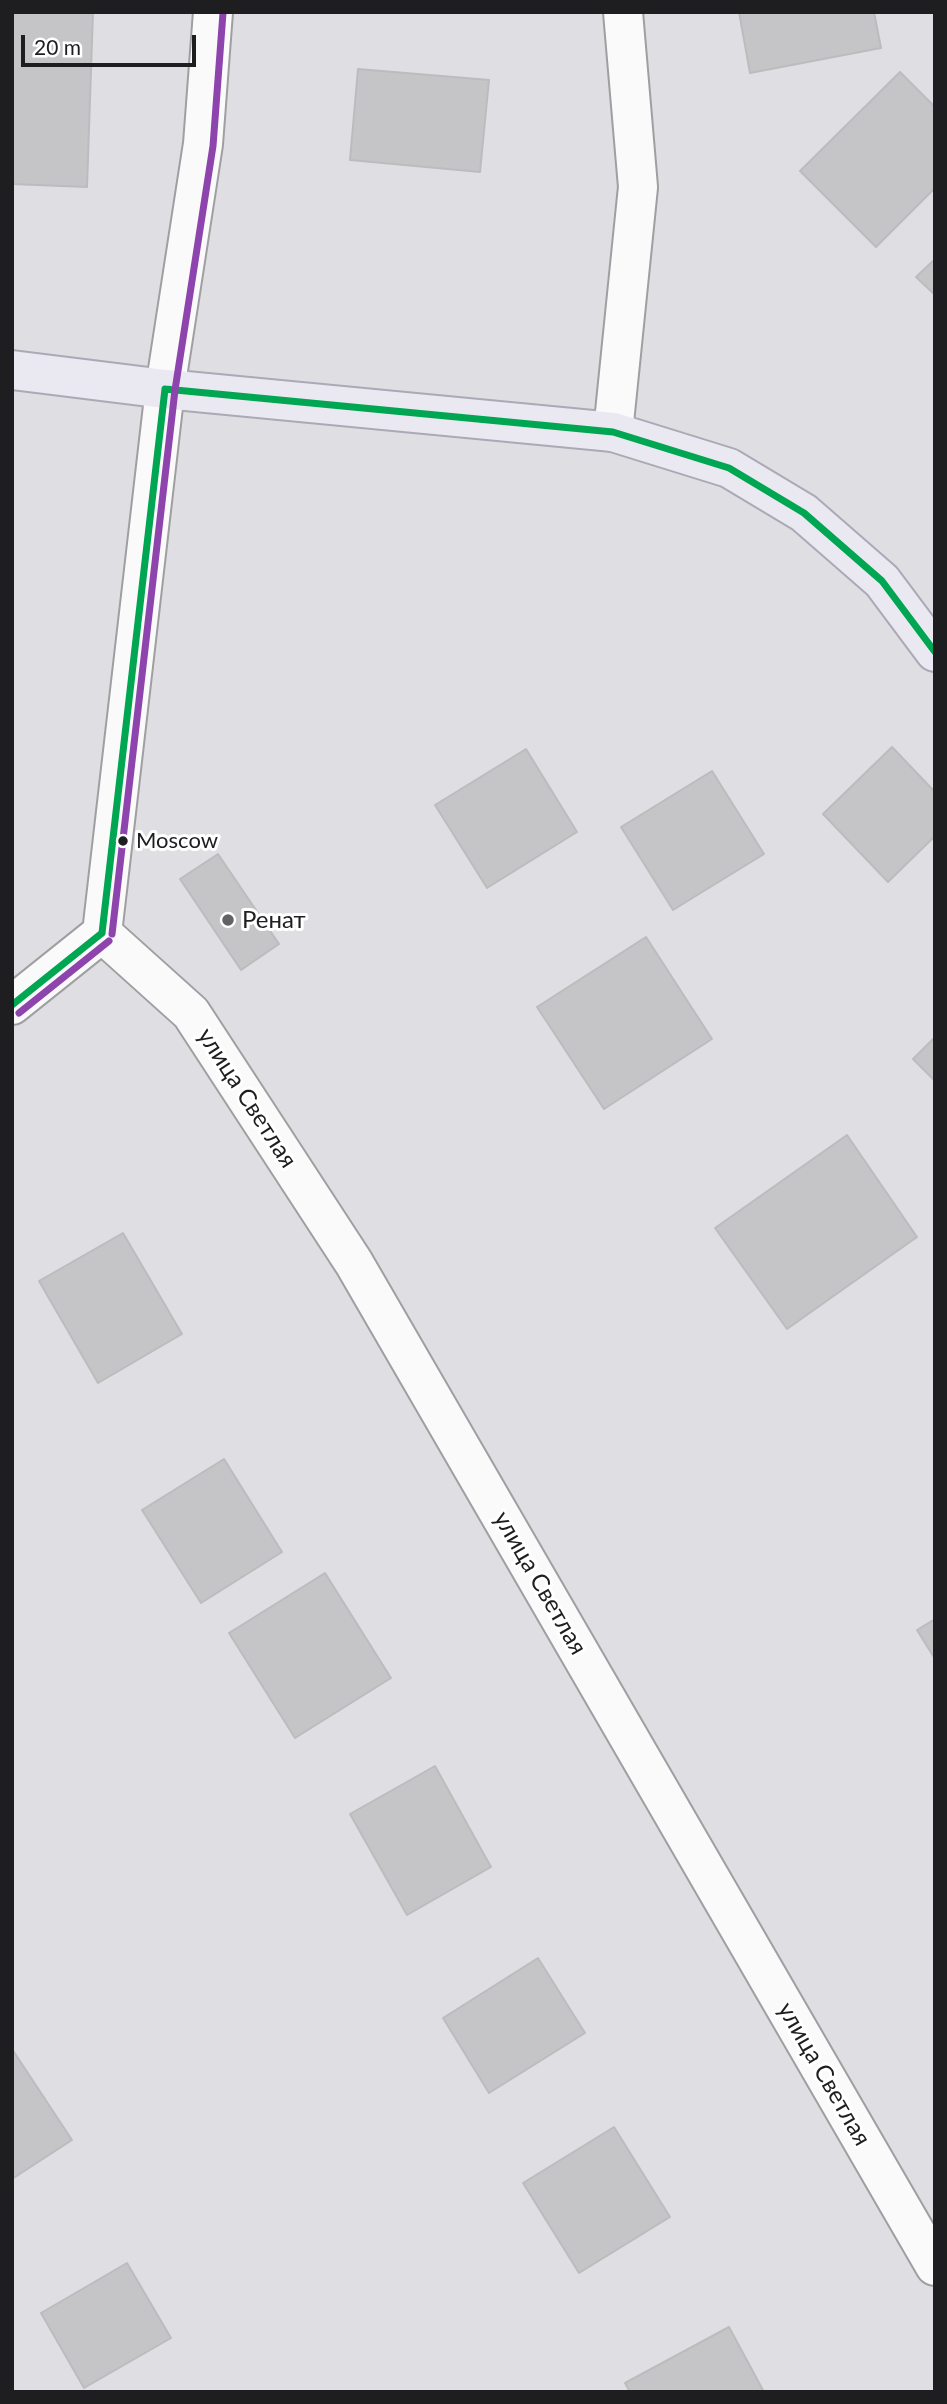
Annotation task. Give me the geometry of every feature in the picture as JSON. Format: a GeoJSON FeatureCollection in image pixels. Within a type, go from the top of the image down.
{"type":"FeatureCollection","features":[{"type":"Feature","properties":{"kind":"main road"},"geometry":{"type":"LineString","coordinates":[[12,370],[165,389],[613,432],[729,468],[804,513],[882,581],[935,652]]}},
{"type":"Feature","properties":{"kind":"street"},"geometry":{"type":"LineString","coordinates":[[12,1005],[102,933],[165,389],[203,144],[213,12]]}},
{"type":"Feature","properties":{"kind":"street"},"geometry":{"type":"LineString","coordinates":[[613,432],[638,187],[624,12]]}},
{"type":"Feature","properties":{"kind":"street","name":"улица Светлая"},"geometry":{"type":"LineString","coordinates":[[102,933],[191,1013],[354,1263],[935,2266]]}},
{"type":"Feature","properties":{"kind":"building"},"geometry":{"type":"Polygon","coordinates":[[[12,12],[93,12],[87,187],[12,184],[12,12]]]}},
{"type":"Feature","properties":{"kind":"building"},"geometry":{"type":"Polygon","coordinates":[[[739,12],[874,12],[881,48],[750,73],[739,12]]]}},
{"type":"Feature","properties":{"kind":"building"},"geometry":{"type":"Polygon","coordinates":[[[358,69],[489,80],[480,172],[350,160],[358,69]]]}},
{"type":"Feature","properties":{"kind":"building"},"geometry":{"type":"Polygon","coordinates":[[[900,72],[935,107],[935,188],[876,247],[800,171],[900,72]]]}},
{"type":"Feature","properties":{"kind":"building"},"geometry":{"type":"Polygon","coordinates":[[[935,259],[935,295],[916,277],[935,259]]]}},
{"type":"Feature","properties":{"kind":"building"},"geometry":{"type":"Polygon","coordinates":[[[892,747],[935,792],[935,836],[888,882],[823,814],[892,747]]]}},
{"type":"Feature","properties":{"kind":"building"},"geometry":{"type":"Polygon","coordinates":[[[526,749],[577,832],[487,888],[435,805],[526,749]]]}},
{"type":"Feature","properties":{"kind":"building"},"geometry":{"type":"Polygon","coordinates":[[[712,771],[764,854],[673,910],[621,827],[712,771]]]}},
{"type":"Feature","properties":{"kind":"building"},"geometry":{"type":"Polygon","coordinates":[[[218,854],[279,944],[241,970],[180,879],[218,854]]]}},
{"type":"Feature","properties":{"kind":"building"},"geometry":{"type":"Polygon","coordinates":[[[646,937],[712,1039],[604,1109],[537,1007],[646,937]]]}},
{"type":"Feature","properties":{"kind":"building"},"geometry":{"type":"Polygon","coordinates":[[[935,1037],[935,1081],[913,1059],[935,1037]]]}},
{"type":"Feature","properties":{"kind":"building"},"geometry":{"type":"Polygon","coordinates":[[[847,1135],[917,1237],[787,1329],[715,1228],[847,1135]]]}},
{"type":"Feature","properties":{"kind":"building"},"geometry":{"type":"Polygon","coordinates":[[[123,1233],[182,1334],[98,1383],[39,1281],[123,1233]]]}},
{"type":"Feature","properties":{"kind":"building"},"geometry":{"type":"Polygon","coordinates":[[[224,1459],[282,1552],[201,1603],[142,1510],[224,1459]]]}},
{"type":"Feature","properties":{"kind":"building"},"geometry":{"type":"Polygon","coordinates":[[[325,1573],[391,1678],[295,1738],[229,1633],[325,1573]]]}},
{"type":"Feature","properties":{"kind":"building"},"geometry":{"type":"Polygon","coordinates":[[[935,1619],[935,1659],[917,1630],[935,1619]]]}},
{"type":"Feature","properties":{"kind":"building"},"geometry":{"type":"Polygon","coordinates":[[[435,1766],[491,1867],[407,1915],[350,1814],[435,1766]]]}},
{"type":"Feature","properties":{"kind":"building"},"geometry":{"type":"Polygon","coordinates":[[[538,1958],[585,2033],[489,2093],[443,2018],[538,1958]]]}},
{"type":"Feature","properties":{"kind":"building"},"geometry":{"type":"Polygon","coordinates":[[[12,2049],[72,2140],[12,2179],[12,2049]]]}},
{"type":"Feature","properties":{"kind":"building"},"geometry":{"type":"Polygon","coordinates":[[[614,2127],[670,2217],[579,2273],[523,2183],[614,2127]]]}},
{"type":"Feature","properties":{"kind":"building"},"geometry":{"type":"Polygon","coordinates":[[[127,2263],[171,2338],[84,2388],[41,2313],[127,2263]]]}},
{"type":"Feature","properties":{"kind":"building"},"geometry":{"type":"Polygon","coordinates":[[[729,2327],[764,2392],[630,2392],[625,2383],[729,2327]]]}},
{"type":"Feature","properties":{"kind":"transit line"},"geometry":{"type":"LineString","coordinates":[[112,934],[175,390],[213,146],[223,13]]}},
{"type":"Feature","properties":{"kind":"transit line"},"geometry":{"type":"LineString","coordinates":[[165,389],[613,432],[729,468],[804,513],[882,581],[935,652]]}},
{"type":"Feature","properties":{"kind":"transit line"},"geometry":{"type":"LineString","coordinates":[[102,933],[165,389]]}},
{"type":"Feature","properties":{"kind":"transit line"},"geometry":{"type":"LineString","coordinates":[[12,1005],[102,933]]}},
{"type":"Feature","properties":{"kind":"transit line"},"geometry":{"type":"LineString","coordinates":[[19,1013],[109,941]]}},
{"type":"Feature","properties":{"kind":"place","name":"Moscow"},"geometry":{"type":"Point","coordinates":[123,841]}},
{"type":"Feature","properties":{"kind":"place","name":"Ренат"},"geometry":{"type":"Point","coordinates":[228,920]}}]}
